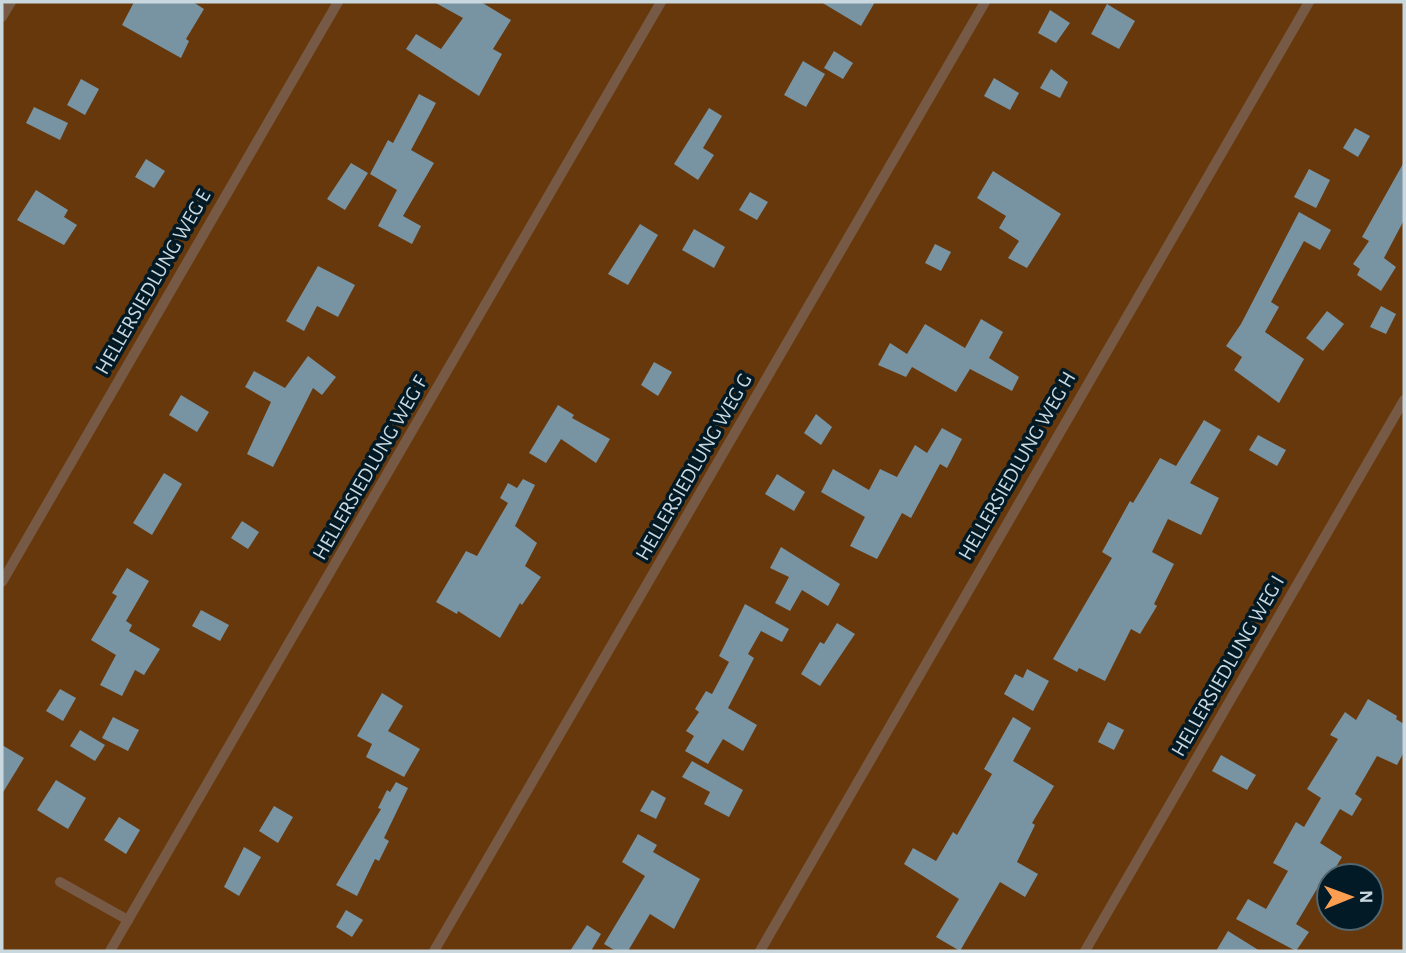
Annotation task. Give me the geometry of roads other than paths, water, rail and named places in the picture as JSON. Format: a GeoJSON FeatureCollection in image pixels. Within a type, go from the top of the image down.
{"type":"FeatureCollection","features":[{"type":"Feature","properties":{"kind":"lane"},"geometry":{"type":"LineString","coordinates":[[2,17],[11,2]]}},
{"type":"Feature","properties":{"kind":"lane","name":"HELLERSIEDLUNG WEG E"},"geometry":{"type":"LineString","coordinates":[[2,582],[338,2]]}},
{"type":"Feature","properties":{"kind":"lane","name":"HELLERSIEDLUNG WEG F"},"geometry":{"type":"LineString","coordinates":[[110,951],[662,2]]}},
{"type":"Feature","properties":{"kind":"lane","name":"HELLERSIEDLUNG WEG G"},"geometry":{"type":"LineString","coordinates":[[434,951],[985,2]]}},
{"type":"Feature","properties":{"kind":"lane","name":"HELLERSIEDLUNG WEG H"},"geometry":{"type":"LineString","coordinates":[[760,951],[1309,2]]}},
{"type":"Feature","properties":{"kind":"lane","name":"HELLERSIEDLUNG WEG I"},"geometry":{"type":"LineString","coordinates":[[1085,951],[1404,400]]}},
{"type":"Feature","properties":{"kind":"lane"},"geometry":{"type":"LineString","coordinates":[[60,882],[128,920]]}}]}
